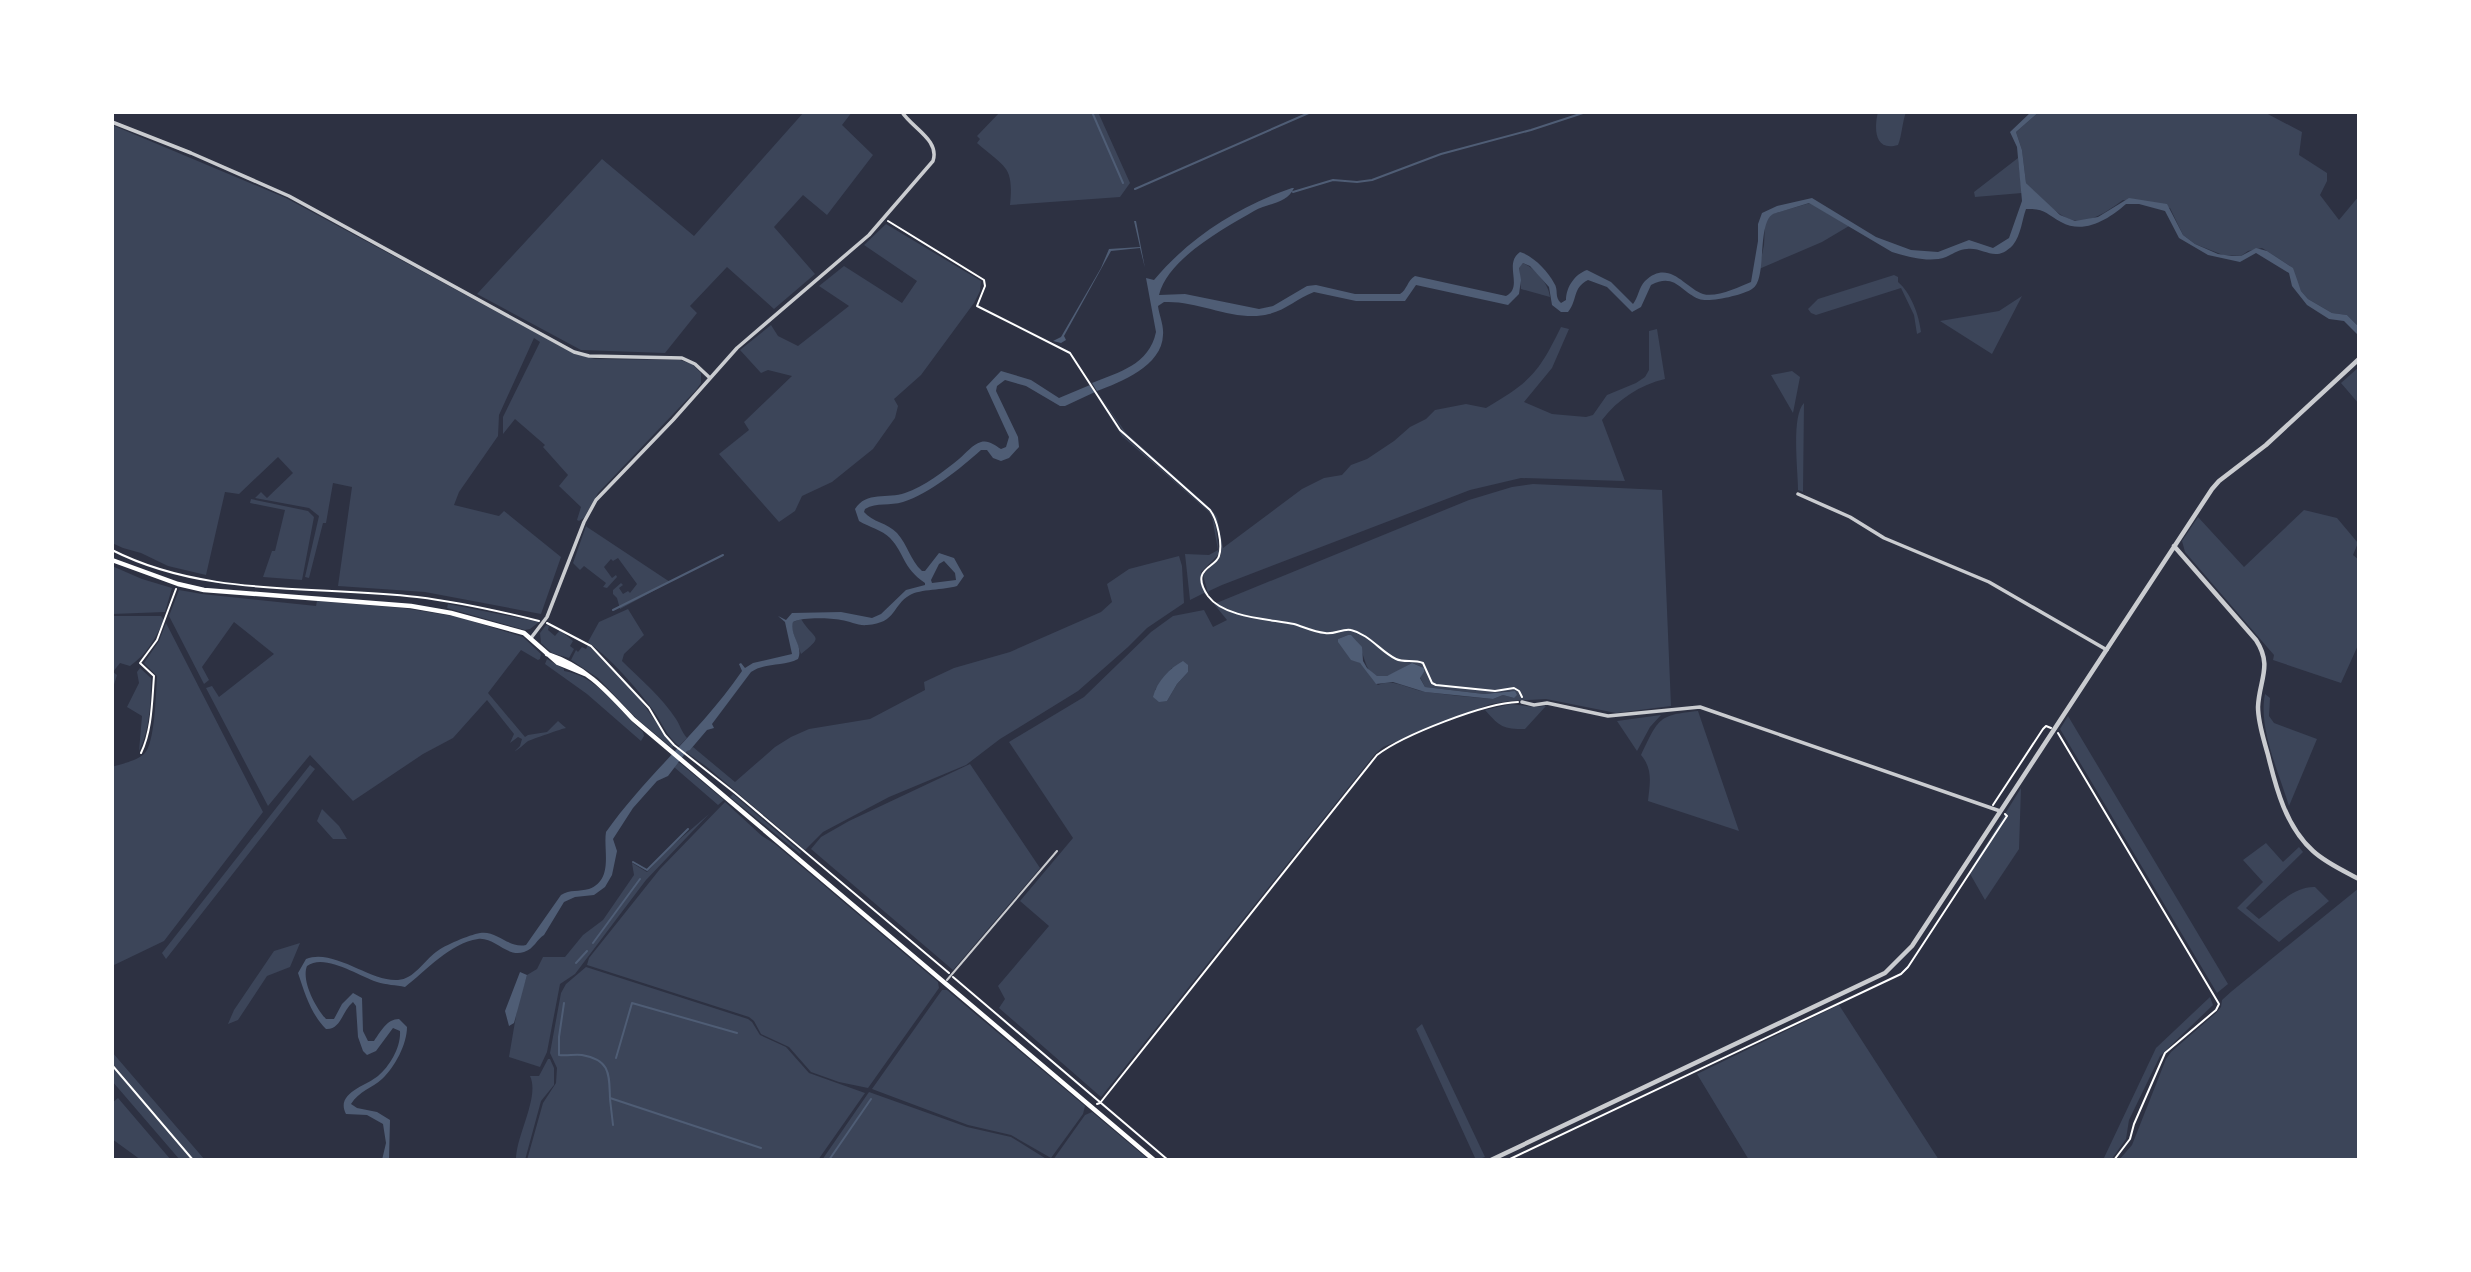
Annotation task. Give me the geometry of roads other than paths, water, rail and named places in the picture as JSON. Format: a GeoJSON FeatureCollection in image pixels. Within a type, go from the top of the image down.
{"type":"FeatureCollection","features":[{"type":"Feature","properties":{"kind":"main road"},"geometry":{"type":"LineString","coordinates":[[112,560],[178,584],[204,590],[411,606],[451,612],[531,638],[547,654],[569,662],[607,690],[633,719],[663,745],[1154,1160]]}},
{"type":"Feature","properties":{"kind":"street"},"geometry":{"type":"LineString","coordinates":[[531,638],[544,622],[584,522],[596,500],[737,348],[844,258],[884,219],[933,161],[934,148],[902,112]]}},
{"type":"Feature","properties":{"kind":"street"},"geometry":{"type":"LineString","coordinates":[[112,122],[191,153],[289,197],[574,352],[589,356],[682,358],[695,364],[710,378]]}},
{"type":"Feature","properties":{"kind":"street"},"geometry":{"type":"LineString","coordinates":[[1491,1160],[1885,973],[1912,946],[2219,481],[2266,445],[2359,359]]}},
{"type":"Feature","properties":{"kind":"street"},"geometry":{"type":"LineString","coordinates":[[1798,494],[1850,517],[1884,538],[1989,582],[2107,650]]}},
{"type":"Feature","properties":{"kind":"street"},"geometry":{"type":"LineString","coordinates":[[2174,546],[2262,650],[2265,673],[2258,705],[2259,720],[2276,786],[2293,826],[2314,853],[2359,879]]}},
{"type":"Feature","properties":{"kind":"street"},"geometry":{"type":"LineString","coordinates":[[1522,702],[1534,705],[1547,703],[1608,716],[1700,706],[2001,811]]}},
{"type":"Feature","properties":{"kind":"lane"},"geometry":{"type":"LineString","coordinates":[[945,982],[1058,851]]}},
{"type":"Feature","properties":{"kind":"waterway"},"geometry":{"type":"LineString","coordinates":[[1092,112],[1123,183]]}},
{"type":"Feature","properties":{"kind":"waterway"},"geometry":{"type":"LineString","coordinates":[[1135,189],[1311,112]]}},
{"type":"Feature","properties":{"kind":"waterway"},"geometry":{"type":"LineString","coordinates":[[1293,192],[1333,180],[1372,180],[1441,154],[1586,112]]}},
{"type":"Feature","properties":{"kind":"waterway"},"geometry":{"type":"LineString","coordinates":[[613,610],[723,555]]}},
{"type":"Feature","properties":{"kind":"waterway"},"geometry":{"type":"LineString","coordinates":[[633,862],[647,870],[688,829]]}},
{"type":"Feature","properties":{"kind":"waterway"},"geometry":{"type":"LineString","coordinates":[[593,943],[640,879]]}},
{"type":"Feature","properties":{"kind":"waterway"},"geometry":{"type":"LineString","coordinates":[[576,963],[587,951]]}},
{"type":"Feature","properties":{"kind":"waterway"},"geometry":{"type":"LineString","coordinates":[[564,1003],[559,1055],[591,1057],[603,1065],[608,1076],[610,1098],[761,1148]]}},
{"type":"Feature","properties":{"kind":"waterway"},"geometry":{"type":"LineString","coordinates":[[616,1058],[632,1003],[737,1033]]}},
{"type":"Feature","properties":{"kind":"waterway"},"geometry":{"type":"LineString","coordinates":[[610,1099],[613,1125]]}},
{"type":"Feature","properties":{"kind":"waterway"},"geometry":{"type":"LineString","coordinates":[[829,1160],[871,1099]]}}]}
